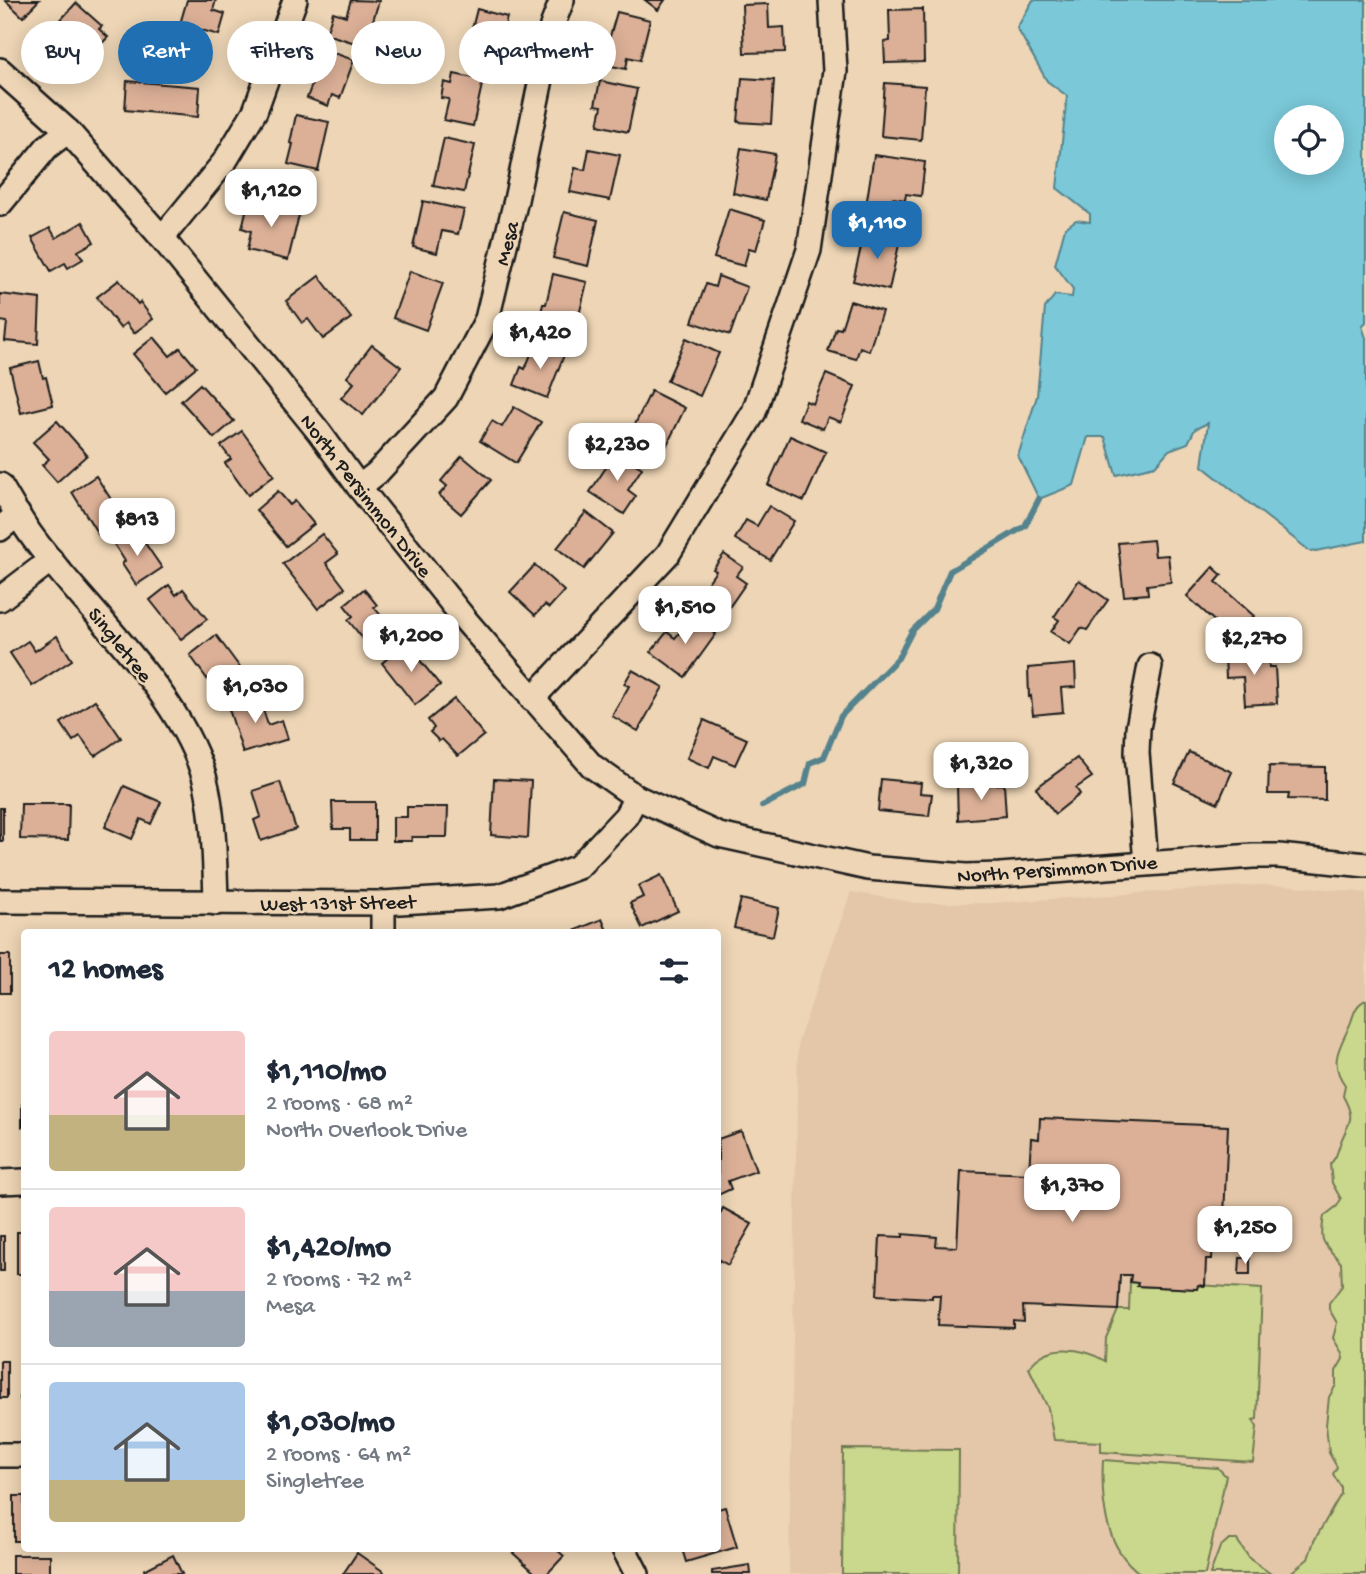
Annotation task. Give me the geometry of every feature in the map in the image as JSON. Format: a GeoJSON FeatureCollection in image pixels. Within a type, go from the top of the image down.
{"type":"FeatureCollection","features":[{"type":"Feature","properties":{"kind":"street"},"geometry":{"type":"LineString","coordinates":[[162,238],[225,161],[255,111],[295,0]]}},
{"type":"Feature","properties":{"kind":"street","name":"Mesa"},"geometry":{"type":"LineString","coordinates":[[359,487],[377,472],[446,398],[487,318],[516,200],[552,26],[562,0]]}},
{"type":"Feature","properties":{"kind":"street"},"geometry":{"type":"LineString","coordinates":[[532,699],[668,554],[754,412],[809,250],[835,71],[831,0]]}},
{"type":"Feature","properties":{"kind":"street","name":"North Persimmon Drive"},"geometry":{"type":"LineString","coordinates":[[0,71],[68,131],[162,238],[319,432],[359,487],[467,622],[532,699],[592,766],[636,797],[719,835],[830,861],[890,871],[966,876],[1000,875],[1279,856],[1366,866]]}},
{"type":"Feature","properties":{"kind":"street"},"geometry":{"type":"LineString","coordinates":[[0,204],[47,147],[68,131]]}},
{"type":"Feature","properties":{"kind":"street","name":"Singletree"},"geometry":{"type":"LineString","coordinates":[[0,485],[51,560],[155,686],[179,721],[194,751],[207,789],[216,903]]}},
{"type":"Feature","properties":{"kind":"street"},"geometry":{"type":"LineString","coordinates":[[0,529],[18,514]]}},
{"type":"Feature","properties":{"kind":"street"},"geometry":{"type":"LineString","coordinates":[[0,599],[51,560]]}},
{"type":"Feature","properties":{"kind":"street"},"geometry":{"type":"LineString","coordinates":[[1146,863],[1137,753],[1138,728],[1150,666]]}},
{"type":"Feature","properties":{"kind":"street","name":"West 131st Street"},"geometry":{"type":"LineString","coordinates":[[0,901],[383,903],[499,896],[578,867],[626,816],[636,797]]}},
{"type":"Feature","properties":{"kind":"street"},"geometry":{"type":"LineString","coordinates":[[383,903],[383,929]]}},
{"type":"Feature","properties":{"kind":"street"},"geometry":{"type":"LineString","coordinates":[[0,1182],[21,1181]]}},
{"type":"Feature","properties":{"kind":"street"},"geometry":{"type":"LineString","coordinates":[[0,1455],[21,1455]]}},
{"type":"Feature","properties":{"kind":"street"},"geometry":{"type":"LineString","coordinates":[[626,1552],[637,1574]]}},
{"type":"Feature","properties":{"kind":"shaded area"},"geometry":{"type":"Polygon","coordinates":[[[1260,885],[1366,893],[1366,1512],[1289,1574],[789,1574],[798,1042],[851,892],[916,903],[992,903],[1260,885]]]}},
{"type":"Feature","properties":{"kind":"green space"},"geometry":{"type":"Polygon","coordinates":[[[1366,1000],[1366,1574],[1289,1574],[1308,1559],[1314,1541],[1341,1494],[1341,1487],[1333,1474],[1337,1467],[1329,1453],[1326,1425],[1329,1397],[1336,1385],[1336,1371],[1343,1359],[1333,1338],[1337,1323],[1329,1309],[1329,1303],[1342,1286],[1341,1263],[1324,1243],[1322,1233],[1324,1216],[1337,1206],[1341,1199],[1332,1183],[1330,1164],[1350,1117],[1343,1096],[1345,1085],[1337,1068],[1338,1053],[1356,1009],[1366,1000]]]}},
{"type":"Feature","properties":{"kind":"green space"},"geometry":{"type":"Polygon","coordinates":[[[1130,1282],[1138,1283],[1138,1286],[1197,1289],[1198,1285],[1262,1289],[1257,1419],[1253,1420],[1257,1427],[1253,1462],[1101,1452],[1101,1442],[1054,1440],[1048,1408],[1029,1368],[1045,1354],[1065,1349],[1096,1356],[1105,1361],[1106,1338],[1118,1310],[1129,1310],[1130,1282]]]}},
{"type":"Feature","properties":{"kind":"green space"},"geometry":{"type":"Polygon","coordinates":[[[843,1449],[959,1450],[958,1574],[842,1574],[843,1449]]]}},
{"type":"Feature","properties":{"kind":"green space"},"geometry":{"type":"Polygon","coordinates":[[[1103,1460],[1218,1468],[1226,1476],[1205,1574],[1141,1574],[1129,1563],[1119,1551],[1107,1522],[1103,1460]]]}},
{"type":"Feature","properties":{"kind":"green space"},"geometry":{"type":"Polygon","coordinates":[[[1228,1540],[1237,1540],[1250,1559],[1271,1574],[1210,1574],[1220,1547],[1228,1540]]]}},
{"type":"Feature","properties":{"kind":"water"},"geometry":{"type":"Polygon","coordinates":[[[1033,0],[1366,0],[1366,322],[1362,326],[1366,338],[1366,541],[1311,552],[1202,466],[1208,423],[1195,429],[1188,443],[1169,450],[1155,466],[1116,475],[1105,437],[1088,437],[1074,485],[1039,499],[1018,456],[1037,396],[1045,308],[1055,295],[1072,297],[1073,289],[1055,265],[1065,228],[1076,220],[1090,222],[1090,214],[1057,188],[1067,96],[1047,81],[1017,28],[1033,0]]]}},
{"type":"Feature","properties":{"kind":"building"},"geometry":{"type":"Polygon","coordinates":[[[5,0],[39,0],[23,17],[5,0]]]}},
{"type":"Feature","properties":{"kind":"building"},"geometry":{"type":"Polygon","coordinates":[[[187,0],[216,0],[213,10],[225,14],[219,35],[213,33],[213,21],[181,21],[187,0]]]}},
{"type":"Feature","properties":{"kind":"building"},"geometry":{"type":"Polygon","coordinates":[[[351,0],[379,1],[373,21],[351,21],[351,42],[337,37],[337,21],[330,21],[333,12],[346,16],[351,0]]]}},
{"type":"Feature","properties":{"kind":"building"},"geometry":{"type":"Polygon","coordinates":[[[645,0],[665,0],[658,10],[645,0]]]}},
{"type":"Feature","properties":{"kind":"building"},"geometry":{"type":"Polygon","coordinates":[[[76,3],[96,21],[60,21],[76,3]]]}},
{"type":"Feature","properties":{"kind":"building"},"geometry":{"type":"Polygon","coordinates":[[[768,4],[769,28],[784,27],[785,52],[744,53],[742,5],[768,4]]]}},
{"type":"Feature","properties":{"kind":"building"},"geometry":{"type":"Polygon","coordinates":[[[477,9],[507,17],[506,21],[474,21],[477,9]]]}},
{"type":"Feature","properties":{"kind":"building"},"geometry":{"type":"Polygon","coordinates":[[[923,9],[924,62],[885,63],[884,42],[890,41],[889,10],[923,9]]]}},
{"type":"Feature","properties":{"kind":"building"},"geometry":{"type":"Polygon","coordinates":[[[617,12],[650,20],[640,60],[628,57],[626,69],[616,67],[614,21],[617,12]]]}},
{"type":"Feature","properties":{"kind":"building"},"geometry":{"type":"Polygon","coordinates":[[[337,54],[351,59],[351,68],[340,98],[332,95],[328,106],[307,98],[312,84],[337,84],[337,54]]]}},
{"type":"Feature","properties":{"kind":"building"},"geometry":{"type":"Polygon","coordinates":[[[454,74],[459,75],[459,84],[482,84],[473,126],[444,120],[449,99],[441,98],[444,84],[452,84],[454,74]]]}},
{"type":"Feature","properties":{"kind":"building"},"geometry":{"type":"Polygon","coordinates":[[[742,78],[774,80],[771,124],[738,122],[742,78]]]}},
{"type":"Feature","properties":{"kind":"building"},"geometry":{"type":"Polygon","coordinates":[[[885,83],[925,86],[921,140],[881,136],[885,83]]]}},
{"type":"Feature","properties":{"kind":"building"},"geometry":{"type":"Polygon","coordinates":[[[127,84],[200,87],[198,117],[125,110],[127,84]]]}},
{"type":"Feature","properties":{"kind":"building"},"geometry":{"type":"Polygon","coordinates":[[[599,84],[637,89],[628,132],[598,125],[602,106],[595,105],[599,84]]]}},
{"type":"Feature","properties":{"kind":"building"},"geometry":{"type":"Polygon","coordinates":[[[296,115],[329,122],[318,171],[288,164],[296,115]]]}},
{"type":"Feature","properties":{"kind":"building"},"geometry":{"type":"Polygon","coordinates":[[[444,138],[475,145],[464,192],[433,186],[444,138]]]}},
{"type":"Feature","properties":{"kind":"building"},"geometry":{"type":"Polygon","coordinates":[[[741,148],[775,154],[766,200],[733,193],[741,148]]]}},
{"type":"Feature","properties":{"kind":"building"},"geometry":{"type":"Polygon","coordinates":[[[589,149],[620,155],[610,200],[570,192],[575,168],[585,170],[589,149]]]}},
{"type":"Feature","properties":{"kind":"building"},"geometry":{"type":"Polygon","coordinates":[[[874,155],[925,162],[921,196],[906,194],[905,200],[892,198],[890,210],[866,206],[874,155]]]}},
{"type":"Feature","properties":{"kind":"building"},"geometry":{"type":"Polygon","coordinates":[[[249,199],[300,211],[288,260],[247,250],[251,231],[242,228],[249,199]]]}},
{"type":"Feature","properties":{"kind":"building"},"geometry":{"type":"Polygon","coordinates":[[[423,201],[464,210],[458,234],[442,231],[437,253],[413,247],[423,201]]]}},
{"type":"Feature","properties":{"kind":"building"},"geometry":{"type":"Polygon","coordinates":[[[729,209],[765,220],[756,250],[749,248],[744,266],[714,258],[729,209]]]}},
{"type":"Feature","properties":{"kind":"building"},"geometry":{"type":"Polygon","coordinates":[[[564,212],[598,220],[588,266],[553,258],[564,212]]]}},
{"type":"Feature","properties":{"kind":"building"},"geometry":{"type":"Polygon","coordinates":[[[83,222],[94,242],[78,251],[83,259],[68,268],[65,263],[51,271],[32,238],[50,228],[56,238],[83,222]]]}},
{"type":"Feature","properties":{"kind":"building"},"geometry":{"type":"Polygon","coordinates":[[[865,231],[900,240],[889,290],[853,281],[865,231]]]}},
{"type":"Feature","properties":{"kind":"building"},"geometry":{"type":"Polygon","coordinates":[[[410,271],[443,283],[426,330],[393,318],[410,271]]]}},
{"type":"Feature","properties":{"kind":"building"},"geometry":{"type":"Polygon","coordinates":[[[553,274],[587,282],[577,324],[564,321],[561,331],[538,326],[553,274]]]}},
{"type":"Feature","properties":{"kind":"building"},"geometry":{"type":"Polygon","coordinates":[[[319,276],[351,318],[323,339],[308,319],[302,323],[286,301],[319,276]]]}},
{"type":"Feature","properties":{"kind":"building"},"geometry":{"type":"Polygon","coordinates":[[[718,276],[747,287],[730,335],[692,322],[706,284],[715,287],[718,276]]]}},
{"type":"Feature","properties":{"kind":"building"},"geometry":{"type":"Polygon","coordinates":[[[119,280],[153,319],[134,333],[126,323],[120,328],[97,297],[119,280]]]}},
{"type":"Feature","properties":{"kind":"building"},"geometry":{"type":"Polygon","coordinates":[[[0,294],[40,299],[38,344],[5,341],[7,322],[0,321],[0,294]]]}},
{"type":"Feature","properties":{"kind":"building"},"geometry":{"type":"Polygon","coordinates":[[[850,301],[882,311],[869,351],[860,347],[856,359],[828,351],[836,328],[841,329],[850,301]]]}},
{"type":"Feature","properties":{"kind":"building"},"geometry":{"type":"Polygon","coordinates":[[[154,337],[170,356],[180,348],[196,367],[165,392],[133,354],[154,337]]]}},
{"type":"Feature","properties":{"kind":"building"},"geometry":{"type":"Polygon","coordinates":[[[686,338],[719,353],[700,396],[667,381],[686,338]]]}},
{"type":"Feature","properties":{"kind":"building"},"geometry":{"type":"Polygon","coordinates":[[[535,344],[564,355],[547,398],[514,385],[521,367],[525,369],[535,344]]]}},
{"type":"Feature","properties":{"kind":"building"},"geometry":{"type":"Polygon","coordinates":[[[372,345],[401,367],[363,415],[341,398],[354,383],[347,377],[372,345]]]}},
{"type":"Feature","properties":{"kind":"building"},"geometry":{"type":"Polygon","coordinates":[[[39,361],[53,405],[21,413],[10,368],[39,361]]]}},
{"type":"Feature","properties":{"kind":"building"},"geometry":{"type":"Polygon","coordinates":[[[826,374],[855,386],[841,422],[828,417],[823,429],[799,419],[806,401],[813,404],[826,374]]]}},
{"type":"Feature","properties":{"kind":"building"},"geometry":{"type":"Polygon","coordinates":[[[200,384],[234,421],[214,438],[181,401],[200,384]]]}},
{"type":"Feature","properties":{"kind":"building"},"geometry":{"type":"Polygon","coordinates":[[[651,391],[685,408],[661,457],[627,441],[651,391]]]}},
{"type":"Feature","properties":{"kind":"building"},"geometry":{"type":"Polygon","coordinates":[[[514,407],[541,422],[516,463],[480,441],[492,421],[502,427],[514,407]]]}},
{"type":"Feature","properties":{"kind":"building"},"geometry":{"type":"Polygon","coordinates":[[[57,421],[87,455],[57,482],[42,465],[49,459],[33,442],[57,421]]]}},
{"type":"Feature","properties":{"kind":"building"},"geometry":{"type":"Polygon","coordinates":[[[242,431],[274,475],[248,495],[225,463],[231,459],[221,446],[242,431]]]}},
{"type":"Feature","properties":{"kind":"building"},"geometry":{"type":"Polygon","coordinates":[[[790,436],[826,452],[804,501],[768,485],[790,436]]]}},
{"type":"Feature","properties":{"kind":"building"},"geometry":{"type":"Polygon","coordinates":[[[616,452],[642,468],[628,490],[636,496],[624,514],[590,492],[616,452]]]}},
{"type":"Feature","properties":{"kind":"building"},"geometry":{"type":"Polygon","coordinates":[[[462,456],[491,480],[461,514],[439,495],[447,486],[441,481],[462,456]]]}},
{"type":"Feature","properties":{"kind":"building"},"geometry":{"type":"Polygon","coordinates":[[[96,476],[123,518],[98,534],[72,492],[96,476]]]}},
{"type":"Feature","properties":{"kind":"building"},"geometry":{"type":"Polygon","coordinates":[[[278,491],[290,505],[295,501],[314,524],[286,546],[256,510],[278,491]]]}},
{"type":"Feature","properties":{"kind":"building"},"geometry":{"type":"Polygon","coordinates":[[[769,506],[794,521],[770,560],[735,539],[746,520],[757,526],[769,506]]]}},
{"type":"Feature","properties":{"kind":"building"},"geometry":{"type":"Polygon","coordinates":[[[586,512],[613,533],[584,569],[557,548],[586,512]]]}},
{"type":"Feature","properties":{"kind":"building"},"geometry":{"type":"Polygon","coordinates":[[[136,530],[162,568],[136,585],[122,564],[125,561],[114,544],[136,530]]]}},
{"type":"Feature","properties":{"kind":"building"},"geometry":{"type":"Polygon","coordinates":[[[322,534],[338,554],[326,563],[345,588],[318,609],[283,564],[322,534]]]}},
{"type":"Feature","properties":{"kind":"building"},"geometry":{"type":"Polygon","coordinates":[[[1153,540],[1155,556],[1168,555],[1171,582],[1147,585],[1148,594],[1124,596],[1118,543],[1153,540]]]}},
{"type":"Feature","properties":{"kind":"building"},"geometry":{"type":"Polygon","coordinates":[[[724,554],[743,567],[736,576],[746,583],[723,616],[697,598],[724,554]]]}},
{"type":"Feature","properties":{"kind":"building"},"geometry":{"type":"Polygon","coordinates":[[[535,565],[564,591],[549,608],[545,605],[535,615],[510,592],[535,565]]]}},
{"type":"Feature","properties":{"kind":"building"},"geometry":{"type":"Polygon","coordinates":[[[1213,567],[1222,575],[1216,582],[1254,616],[1233,638],[1187,596],[1213,567]]]}},
{"type":"Feature","properties":{"kind":"building"},"geometry":{"type":"Polygon","coordinates":[[[1079,580],[1108,600],[1087,630],[1081,628],[1070,644],[1051,632],[1059,620],[1054,617],[1079,580]]]}},
{"type":"Feature","properties":{"kind":"building"},"geometry":{"type":"Polygon","coordinates":[[[169,585],[176,595],[183,589],[207,619],[181,639],[150,600],[169,585]]]}},
{"type":"Feature","properties":{"kind":"building"},"geometry":{"type":"Polygon","coordinates":[[[364,589],[394,632],[372,650],[348,620],[353,616],[344,605],[364,589]]]}},
{"type":"Feature","properties":{"kind":"building"},"geometry":{"type":"Polygon","coordinates":[[[692,616],[716,634],[685,677],[651,652],[667,632],[675,638],[692,616]]]}},
{"type":"Feature","properties":{"kind":"building"},"geometry":{"type":"Polygon","coordinates":[[[216,635],[244,673],[217,693],[190,655],[216,635]]]}},
{"type":"Feature","properties":{"kind":"building"},"geometry":{"type":"Polygon","coordinates":[[[57,636],[72,660],[32,686],[10,653],[28,641],[35,651],[57,636]]]}},
{"type":"Feature","properties":{"kind":"building"},"geometry":{"type":"Polygon","coordinates":[[[406,643],[440,685],[415,705],[382,663],[406,643]]]}},
{"type":"Feature","properties":{"kind":"building"},"geometry":{"type":"Polygon","coordinates":[[[1268,653],[1269,667],[1275,667],[1277,703],[1245,705],[1243,677],[1226,678],[1225,655],[1268,653]]]}},
{"type":"Feature","properties":{"kind":"building"},"geometry":{"type":"Polygon","coordinates":[[[1075,664],[1076,687],[1061,688],[1063,712],[1033,715],[1028,668],[1075,664]]]}},
{"type":"Feature","properties":{"kind":"building"},"geometry":{"type":"Polygon","coordinates":[[[632,670],[663,687],[638,731],[612,716],[629,686],[624,684],[632,670]]]}},
{"type":"Feature","properties":{"kind":"building"},"geometry":{"type":"Polygon","coordinates":[[[258,694],[268,725],[282,720],[288,739],[243,753],[227,703],[258,694]]]}},
{"type":"Feature","properties":{"kind":"building"},"geometry":{"type":"Polygon","coordinates":[[[454,699],[484,735],[458,756],[442,739],[439,741],[430,732],[434,728],[428,720],[454,699]]]}},
{"type":"Feature","properties":{"kind":"building"},"geometry":{"type":"Polygon","coordinates":[[[95,700],[121,738],[95,756],[80,736],[73,741],[61,723],[95,700]]]}},
{"type":"Feature","properties":{"kind":"building"},"geometry":{"type":"Polygon","coordinates":[[[704,720],[747,739],[735,765],[714,756],[709,768],[687,758],[704,720]]]}},
{"type":"Feature","properties":{"kind":"building"},"geometry":{"type":"Polygon","coordinates":[[[1189,752],[1232,772],[1218,803],[1174,783],[1189,752]]]}},
{"type":"Feature","properties":{"kind":"building"},"geometry":{"type":"Polygon","coordinates":[[[1077,758],[1092,777],[1076,788],[1080,794],[1055,814],[1036,788],[1077,758]]]}},
{"type":"Feature","properties":{"kind":"building"},"geometry":{"type":"Polygon","coordinates":[[[1269,766],[1325,767],[1325,800],[1288,799],[1289,794],[1268,794],[1269,766]]]}},
{"type":"Feature","properties":{"kind":"building"},"geometry":{"type":"Polygon","coordinates":[[[494,779],[531,781],[528,838],[491,835],[494,779]]]}},
{"type":"Feature","properties":{"kind":"building"},"geometry":{"type":"Polygon","coordinates":[[[881,779],[921,783],[920,793],[932,794],[929,816],[878,811],[881,779]]]}},
{"type":"Feature","properties":{"kind":"building"},"geometry":{"type":"Polygon","coordinates":[[[280,782],[296,829],[261,841],[254,820],[261,817],[253,791],[280,782]]]}},
{"type":"Feature","properties":{"kind":"building"},"geometry":{"type":"Polygon","coordinates":[[[1004,784],[1006,816],[958,820],[957,786],[1004,784]]]}},
{"type":"Feature","properties":{"kind":"building"},"geometry":{"type":"Polygon","coordinates":[[[124,786],[161,802],[151,824],[141,819],[132,839],[105,827],[124,786]]]}},
{"type":"Feature","properties":{"kind":"building"},"geometry":{"type":"Polygon","coordinates":[[[332,802],[375,802],[375,840],[350,840],[350,829],[333,829],[332,802]]]}},
{"type":"Feature","properties":{"kind":"building"},"geometry":{"type":"Polygon","coordinates":[[[21,804],[69,804],[68,840],[20,839],[21,804]]]}},
{"type":"Feature","properties":{"kind":"building"},"geometry":{"type":"Polygon","coordinates":[[[407,807],[448,807],[447,837],[412,837],[412,841],[393,841],[393,817],[407,817],[407,807]]]}},
{"type":"Feature","properties":{"kind":"building"},"geometry":{"type":"Polygon","coordinates":[[[0,808],[3,808],[3,841],[0,841],[0,808]]]}},
{"type":"Feature","properties":{"kind":"building"},"geometry":{"type":"Polygon","coordinates":[[[661,875],[678,911],[642,928],[630,903],[643,897],[638,886],[661,875]]]}},
{"type":"Feature","properties":{"kind":"building"},"geometry":{"type":"Polygon","coordinates":[[[741,899],[779,908],[773,936],[734,928],[741,899]]]}},
{"type":"Feature","properties":{"kind":"building"},"geometry":{"type":"Polygon","coordinates":[[[602,919],[606,929],[578,929],[602,919]]]}},
{"type":"Feature","properties":{"kind":"building"},"geometry":{"type":"Polygon","coordinates":[[[0,955],[10,955],[10,993],[0,993],[0,955]]]}},
{"type":"Feature","properties":{"kind":"building"},"geometry":{"type":"Polygon","coordinates":[[[1040,1118],[1228,1126],[1224,1216],[1210,1215],[1212,1259],[1206,1259],[1205,1286],[1198,1285],[1197,1289],[1137,1286],[1138,1283],[1130,1282],[1131,1275],[1120,1275],[1118,1310],[1023,1306],[1024,1322],[1014,1321],[1014,1328],[938,1325],[940,1295],[932,1295],[932,1298],[877,1295],[880,1236],[903,1237],[903,1234],[937,1237],[936,1246],[957,1247],[961,1171],[1029,1174],[1031,1138],[1039,1139],[1040,1118]]]}},
{"type":"Feature","properties":{"kind":"building"},"geometry":{"type":"Polygon","coordinates":[[[741,1131],[756,1171],[728,1181],[731,1189],[721,1194],[721,1138],[741,1131]]]}},
{"type":"Feature","properties":{"kind":"building"},"geometry":{"type":"Polygon","coordinates":[[[723,1208],[752,1224],[728,1265],[721,1261],[723,1208]]]}},
{"type":"Feature","properties":{"kind":"building"},"geometry":{"type":"Polygon","coordinates":[[[17,1232],[21,1232],[21,1274],[17,1274],[17,1232]]]}},
{"type":"Feature","properties":{"kind":"building"},"geometry":{"type":"Polygon","coordinates":[[[0,1236],[4,1236],[4,1271],[0,1271],[0,1236]]]}},
{"type":"Feature","properties":{"kind":"building"},"geometry":{"type":"Polygon","coordinates":[[[1240,1258],[1250,1258],[1250,1274],[1239,1274],[1240,1258]]]}},
{"type":"Feature","properties":{"kind":"building"},"geometry":{"type":"Polygon","coordinates":[[[0,1361],[7,1361],[7,1398],[0,1398],[0,1361]]]}},
{"type":"Feature","properties":{"kind":"building"},"geometry":{"type":"Polygon","coordinates":[[[20,1363],[21,1363],[21,1400],[20,1363]]]}},
{"type":"Feature","properties":{"kind":"building"},"geometry":{"type":"Polygon","coordinates":[[[14,1496],[21,1496],[21,1541],[14,1541],[14,1496]]]}},
{"type":"Feature","properties":{"kind":"building"},"geometry":{"type":"Polygon","coordinates":[[[725,1507],[737,1547],[721,1552],[721,1508],[725,1507]]]}},
{"type":"Feature","properties":{"kind":"building"},"geometry":{"type":"Polygon","coordinates":[[[559,1552],[564,1556],[547,1574],[536,1574],[513,1553],[559,1552]]]}},
{"type":"Feature","properties":{"kind":"building"},"geometry":{"type":"Polygon","coordinates":[[[683,1552],[720,1552],[686,1562],[683,1552]]]}},
{"type":"Feature","properties":{"kind":"building"},"geometry":{"type":"Polygon","coordinates":[[[357,1553],[384,1572],[383,1574],[343,1574],[357,1553]]]}},
{"type":"Feature","properties":{"kind":"building"},"geometry":{"type":"Polygon","coordinates":[[[12,1555],[50,1555],[50,1574],[12,1574],[12,1555]]]}},
{"type":"Feature","properties":{"kind":"building"},"geometry":{"type":"Polygon","coordinates":[[[173,1555],[182,1574],[146,1574],[144,1570],[173,1555]]]}},
{"type":"Feature","properties":{"kind":"building"},"geometry":{"type":"Polygon","coordinates":[[[750,1565],[751,1574],[712,1574],[712,1571],[750,1565]]]}},
{"type":"Feature","properties":{"kind":"waterway"},"geometry":{"type":"LineString","coordinates":[[762,806],[805,784],[810,763],[824,757],[841,716],[898,658],[912,631],[934,609],[950,571],[1025,526],[1039,499]]}}]}
